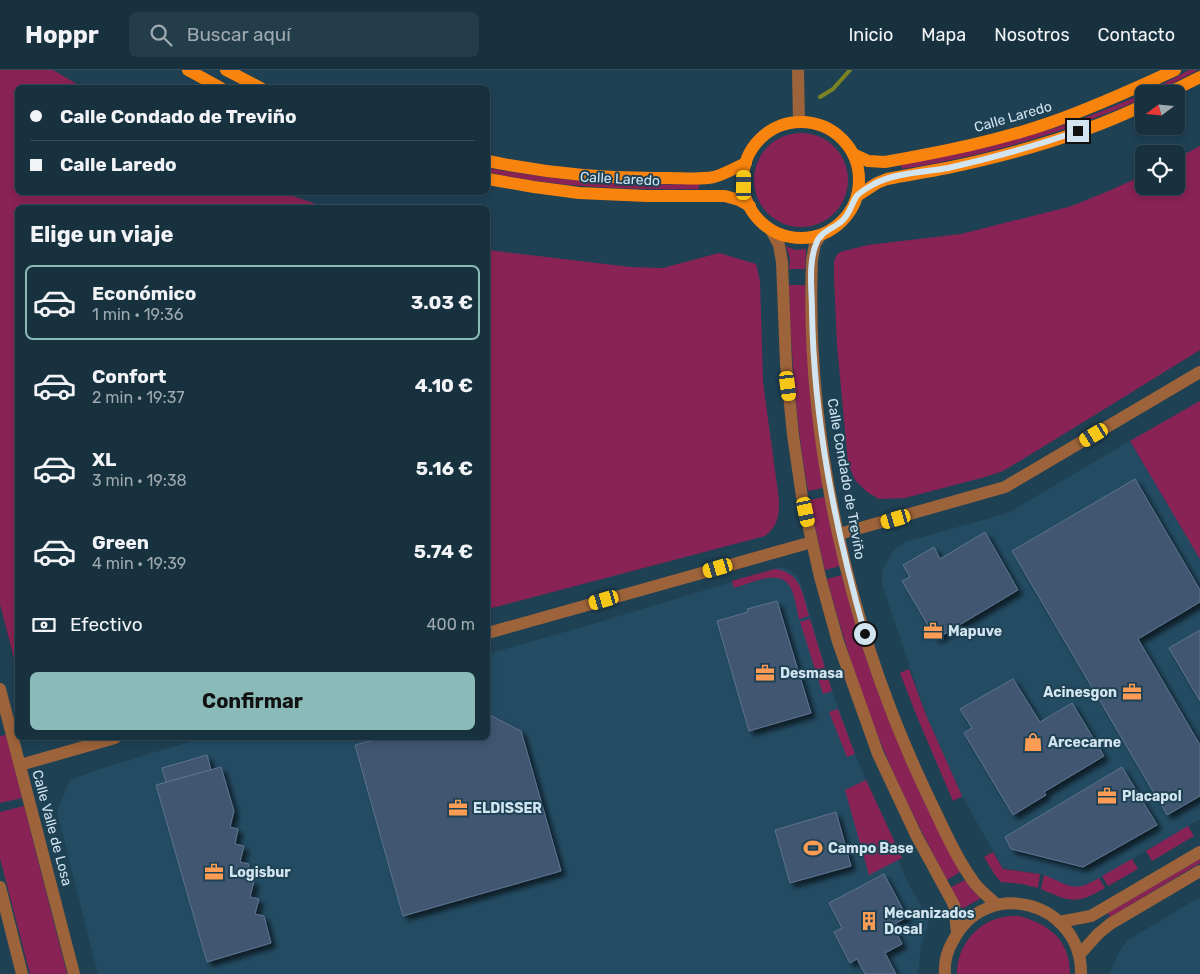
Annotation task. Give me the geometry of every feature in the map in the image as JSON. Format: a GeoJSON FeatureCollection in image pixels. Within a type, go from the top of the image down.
{"type":"FeatureCollection","features":[{"type":"Feature","properties":{"kind":"main road"},"geometry":{"type":"LineString","coordinates":[[188,70],[216,85]]}},
{"type":"Feature","properties":{"kind":"main road"},"geometry":{"type":"LineString","coordinates":[[226,70],[255,85]]}},
{"type":"Feature","properties":{"kind":"main road","name":"Calle Laredo"},"geometry":{"type":"LineString","coordinates":[[853,154],[868,161],[885,162],[995,139],[1091,107],[1175,70]]}},
{"type":"Feature","properties":{"kind":"main road"},"geometry":{"type":"LineString","coordinates":[[1184,85],[1200,77]]}},
{"type":"Feature","properties":{"kind":"main road"},"geometry":{"type":"LineString","coordinates":[[857,196],[887,179],[996,156],[1042,143],[1095,126],[1135,109]]}},
{"type":"Feature","properties":{"kind":"main road"},"geometry":{"type":"LineString","coordinates":[[799,122],[825,127],[841,138],[853,154],[859,175],[857,196],[852,209],[844,220],[833,228],[808,238],[795,238],[783,235],[771,230],[759,220],[750,206],[744,185],[746,163],[750,152],[766,134],[776,128],[799,122]]}},
{"type":"Feature","properties":{"kind":"main road","name":"Calle Laredo"},"geometry":{"type":"LineString","coordinates":[[490,161],[528,169],[579,174],[662,178],[712,177],[746,163]]}},
{"type":"Feature","properties":{"kind":"main road","name":"Calle Laredo"},"geometry":{"type":"LineString","coordinates":[[490,179],[579,192],[647,196],[725,196],[750,206]]}},
{"type":"Feature","properties":{"kind":"street"},"geometry":{"type":"LineString","coordinates":[[798,70],[799,122]]}},
{"type":"Feature","properties":{"kind":"street"},"geometry":{"type":"LineString","coordinates":[[771,230],[778,244],[782,262],[788,386],[798,468],[812,542],[832,620],[855,693],[878,754],[900,804],[954,905],[957,932]]}},
{"type":"Feature","properties":{"kind":"street","name":"Calle Condado de Treviño"},"geometry":{"type":"LineString","coordinates":[[821,234],[812,260],[814,360],[821,436],[839,534],[865,634],[884,690],[916,771],[945,831],[973,882],[997,905]]}},
{"type":"Feature","properties":{"kind":"street"},"geometry":{"type":"LineString","coordinates":[[839,534],[1005,487],[1200,372]]}},
{"type":"Feature","properties":{"kind":"street"},"geometry":{"type":"LineString","coordinates":[[490,632],[812,542]]}},
{"type":"Feature","properties":{"kind":"street","name":"Calle Valle de Losa"},"geometry":{"type":"LineString","coordinates":[[0,689],[74,974]]}},
{"type":"Feature","properties":{"kind":"street"},"geometry":{"type":"LineString","coordinates":[[20,765],[108,740]]}},
{"type":"Feature","properties":{"kind":"street"},"geometry":{"type":"LineString","coordinates":[[1060,922],[1091,916],[1200,852]]}},
{"type":"Feature","properties":{"kind":"street"},"geometry":{"type":"LineString","coordinates":[[1079,955],[1110,924],[1200,871]]}},
{"type":"Feature","properties":{"kind":"street"},"geometry":{"type":"LineString","coordinates":[[0,887],[22,974]]}},
{"type":"Feature","properties":{"kind":"street"},"geometry":{"type":"LineString","coordinates":[[945,974],[949,948],[957,932],[968,920],[982,910],[997,905],[1016,903],[1035,907],[1052,915],[1060,922],[1072,937],[1079,955],[1081,974]]}},
{"type":"Feature","properties":{"kind":"shaded area"},"geometry":{"type":"Polygon","coordinates":[[[0,70],[53,70],[79,85],[15,85],[15,195],[290,195],[319,205],[15,205],[15,662],[0,604],[0,70]]]}},
{"type":"Feature","properties":{"kind":"shaded area"},"geometry":{"type":"Polygon","coordinates":[[[1189,70],[1198,70],[1169,85],[1160,85],[1189,70]]]}},
{"type":"Feature","properties":{"kind":"shaded area"},"geometry":{"type":"Polygon","coordinates":[[[1135,97],[1135,102],[1055,132],[995,150],[902,169],[901,165],[1034,134],[1094,114],[1135,97]]]}},
{"type":"Feature","properties":{"kind":"shaded area"},"geometry":{"type":"Polygon","coordinates":[[[801,133],[819,136],[834,147],[845,162],[848,180],[845,198],[834,213],[819,224],[801,227],[783,224],[768,213],[757,198],[754,180],[757,162],[768,147],[783,136],[801,133]]]}},
{"type":"Feature","properties":{"kind":"shaded area"},"geometry":{"type":"Polygon","coordinates":[[[1200,146],[1200,350],[1003,471],[905,498],[879,499],[867,492],[855,480],[848,463],[837,345],[834,277],[836,256],[840,252],[868,245],[961,234],[1072,206],[1135,179],[1135,195],[1185,195],[1185,154],[1200,146]]]}},
{"type":"Feature","properties":{"kind":"shaded area"},"geometry":{"type":"Polygon","coordinates":[[[490,168],[593,182],[699,184],[699,189],[593,187],[540,182],[490,172],[490,168]]]}},
{"type":"Feature","properties":{"kind":"shaded area"},"geometry":{"type":"Polygon","coordinates":[[[786,246],[795,250],[806,249],[805,269],[789,269],[790,259],[786,246]]]}},
{"type":"Feature","properties":{"kind":"shaded area"},"geometry":{"type":"Polygon","coordinates":[[[490,250],[630,267],[663,268],[719,253],[756,264],[760,281],[763,382],[779,500],[777,520],[773,528],[765,536],[490,608],[490,250]]]}},
{"type":"Feature","properties":{"kind":"shaded area"},"geometry":{"type":"Polygon","coordinates":[[[789,285],[805,285],[809,384],[823,488],[808,491],[800,440],[795,388],[789,285]]]}},
{"type":"Feature","properties":{"kind":"shaded area"},"geometry":{"type":"Polygon","coordinates":[[[1200,401],[1200,559],[1130,441],[1200,401]]]}},
{"type":"Feature","properties":{"kind":"shaded area"},"geometry":{"type":"Polygon","coordinates":[[[1130,441],[1200,559],[1200,819],[1088,885],[1077,888],[1069,887],[1042,874],[1003,868],[962,796],[926,715],[882,584],[882,571],[894,550],[905,542],[1008,513],[1130,441]]]}},
{"type":"Feature","properties":{"kind":"shaded area"},"geometry":{"type":"Polygon","coordinates":[[[825,497],[840,566],[825,570],[809,500],[825,497]]]}},
{"type":"Feature","properties":{"kind":"shaded area"},"geometry":{"type":"Polygon","coordinates":[[[781,567],[796,575],[801,584],[833,694],[855,754],[895,848],[905,877],[929,921],[921,945],[918,974],[98,974],[57,812],[70,780],[194,740],[490,740],[490,653],[781,567]]]}},
{"type":"Feature","properties":{"kind":"shaded area"},"geometry":{"type":"Polygon","coordinates":[[[775,569],[784,571],[796,580],[809,616],[799,619],[793,592],[784,580],[778,578],[763,579],[734,588],[732,581],[775,569]]]}},
{"type":"Feature","properties":{"kind":"shaded area"},"geometry":{"type":"Polygon","coordinates":[[[842,575],[864,652],[892,728],[941,837],[960,872],[947,880],[899,786],[860,688],[827,579],[842,575]]]}},
{"type":"Feature","properties":{"kind":"shaded area"},"geometry":{"type":"Polygon","coordinates":[[[810,619],[832,691],[823,694],[800,622],[810,619]]]}},
{"type":"Feature","properties":{"kind":"shaded area"},"geometry":{"type":"Polygon","coordinates":[[[909,669],[926,715],[962,796],[953,801],[900,673],[909,669]]]}},
{"type":"Feature","properties":{"kind":"shaded area"},"geometry":{"type":"Polygon","coordinates":[[[838,709],[855,754],[847,757],[829,712],[838,709]]]}},
{"type":"Feature","properties":{"kind":"shaded area"},"geometry":{"type":"Polygon","coordinates":[[[6,735],[22,798],[0,803],[0,736],[6,735]]]}},
{"type":"Feature","properties":{"kind":"shaded area"},"geometry":{"type":"Polygon","coordinates":[[[866,780],[902,858],[869,875],[845,790],[866,780]]]}},
{"type":"Feature","properties":{"kind":"shaded area"},"geometry":{"type":"Polygon","coordinates":[[[24,806],[67,974],[30,974],[0,858],[0,812],[24,806]]]}},
{"type":"Feature","properties":{"kind":"shaded area"},"geometry":{"type":"Polygon","coordinates":[[[1188,826],[1194,836],[1152,861],[1146,851],[1188,826]]]}},
{"type":"Feature","properties":{"kind":"shaded area"},"geometry":{"type":"Polygon","coordinates":[[[993,852],[1003,869],[1040,874],[1038,888],[1001,882],[984,857],[993,852]]]}},
{"type":"Feature","properties":{"kind":"shaded area"},"geometry":{"type":"Polygon","coordinates":[[[1132,859],[1138,869],[1108,886],[1102,876],[1132,859]]]}},
{"type":"Feature","properties":{"kind":"shaded area"},"geometry":{"type":"Polygon","coordinates":[[[1200,859],[1200,863],[1110,917],[1108,913],[1200,859]]]}},
{"type":"Feature","properties":{"kind":"shaded area"},"geometry":{"type":"Polygon","coordinates":[[[1044,875],[1066,885],[1077,887],[1099,878],[1105,888],[1087,897],[1073,900],[1067,899],[1041,889],[1044,875]]]}},
{"type":"Feature","properties":{"kind":"shaded area"},"geometry":{"type":"Polygon","coordinates":[[[965,880],[981,898],[962,909],[951,887],[965,880]]]}},
{"type":"Feature","properties":{"kind":"shaded area"},"geometry":{"type":"Polygon","coordinates":[[[1200,897],[1200,974],[1110,974],[1119,952],[1128,940],[1200,897]]]}},
{"type":"Feature","properties":{"kind":"shaded area"},"geometry":{"type":"Polygon","coordinates":[[[1006,916],[1019,916],[1040,924],[1056,935],[1066,952],[1070,974],[957,974],[960,955],[975,932],[990,921],[1006,916]]]}},
{"type":"Feature","properties":{"kind":"building","name":"Acinesgon"},"geometry":{"type":"Polygon","coordinates":[[[1135,479],[1200,590],[1200,602],[1138,639],[1200,745],[1200,796],[1167,815],[1012,551],[1135,479]]]}},
{"type":"Feature","properties":{"kind":"building"},"geometry":{"type":"Polygon","coordinates":[[[985,532],[1018,590],[936,639],[902,581],[910,577],[903,565],[934,547],[940,559],[985,532]]]}},
{"type":"Feature","properties":{"kind":"building","name":"Desmasa"},"geometry":{"type":"Polygon","coordinates":[[[777,601],[811,713],[749,731],[717,621],[748,612],[747,609],[777,601]]]}},
{"type":"Feature","properties":{"kind":"building"},"geometry":{"type":"Polygon","coordinates":[[[1200,630],[1200,701],[1169,648],[1200,630]]]}},
{"type":"Feature","properties":{"kind":"building","name":"Arcecarne"},"geometry":{"type":"Polygon","coordinates":[[[1013,679],[1040,722],[1072,703],[1104,756],[1044,792],[1046,795],[1013,815],[964,733],[972,728],[960,709],[1013,679]]]}},
{"type":"Feature","properties":{"kind":"building","name":"ELDISSER"},"geometry":{"type":"Polygon","coordinates":[[[490,715],[521,731],[561,871],[403,916],[355,745],[374,740],[490,740],[490,715]]]}},
{"type":"Feature","properties":{"kind":"building"},"geometry":{"type":"Polygon","coordinates":[[[207,755],[211,770],[166,782],[162,768],[207,755]]]}},
{"type":"Feature","properties":{"kind":"building","name":"Logisbur"},"geometry":{"type":"Polygon","coordinates":[[[221,767],[234,811],[230,827],[238,829],[235,844],[244,846],[240,862],[249,864],[245,879],[254,881],[250,897],[259,899],[255,914],[264,916],[271,943],[207,962],[156,785],[221,767]]]}},
{"type":"Feature","properties":{"kind":"building","name":"Placapol"},"geometry":{"type":"Polygon","coordinates":[[[1122,767],[1157,825],[1083,867],[1011,849],[1005,837],[1122,767]]]}},
{"type":"Feature","properties":{"kind":"building","name":"Campo Base"},"geometry":{"type":"Polygon","coordinates":[[[836,812],[851,866],[790,883],[775,830],[836,812]]]}},
{"type":"Feature","properties":{"kind":"building","name":"Mecanizados Dosal"},"geometry":{"type":"Polygon","coordinates":[[[884,874],[907,917],[893,925],[902,944],[885,953],[896,974],[865,974],[857,959],[850,963],[834,932],[842,928],[829,903],[884,874]]]}},
{"type":"Feature","properties":{"kind":"waterway"},"geometry":{"type":"LineString","coordinates":[[820,97],[833,89],[850,70]]}},
{"type":"Feature","properties":{"kind":"place","name":"Mapuve"},"geometry":{"type":"Point","coordinates":[933,631]}},
{"type":"Feature","properties":{"kind":"place","name":"Desmasa"},"geometry":{"type":"Point","coordinates":[765,673]}},
{"type":"Feature","properties":{"kind":"place","name":"Acinesgon"},"geometry":{"type":"Point","coordinates":[1132,692]}},
{"type":"Feature","properties":{"kind":"place","name":"Arcecarne"},"geometry":{"type":"Point","coordinates":[1033,742]}},
{"type":"Feature","properties":{"kind":"place","name":"Placapol"},"geometry":{"type":"Point","coordinates":[1107,796]}},
{"type":"Feature","properties":{"kind":"place","name":"ELDISSER"},"geometry":{"type":"Point","coordinates":[458,808]}},
{"type":"Feature","properties":{"kind":"place","name":"Campo Base"},"geometry":{"type":"Point","coordinates":[813,848]}},
{"type":"Feature","properties":{"kind":"place","name":"Logisbur"},"geometry":{"type":"Point","coordinates":[214,872]}},
{"type":"Feature","properties":{"kind":"place","name":"Mecanizados Dosal"},"geometry":{"type":"Point","coordinates":[869,921]}},
{"type":"Feature","properties":{"kind":"route"},"geometry":{"type":"LineString","coordinates":[[865,634],[846,567],[821,436],[812,322],[812,260],[818,238],[821,234],[844,220],[852,209],[857,196],[877,183],[887,179],[947,168],[996,156],[1078,131]]}}]}
